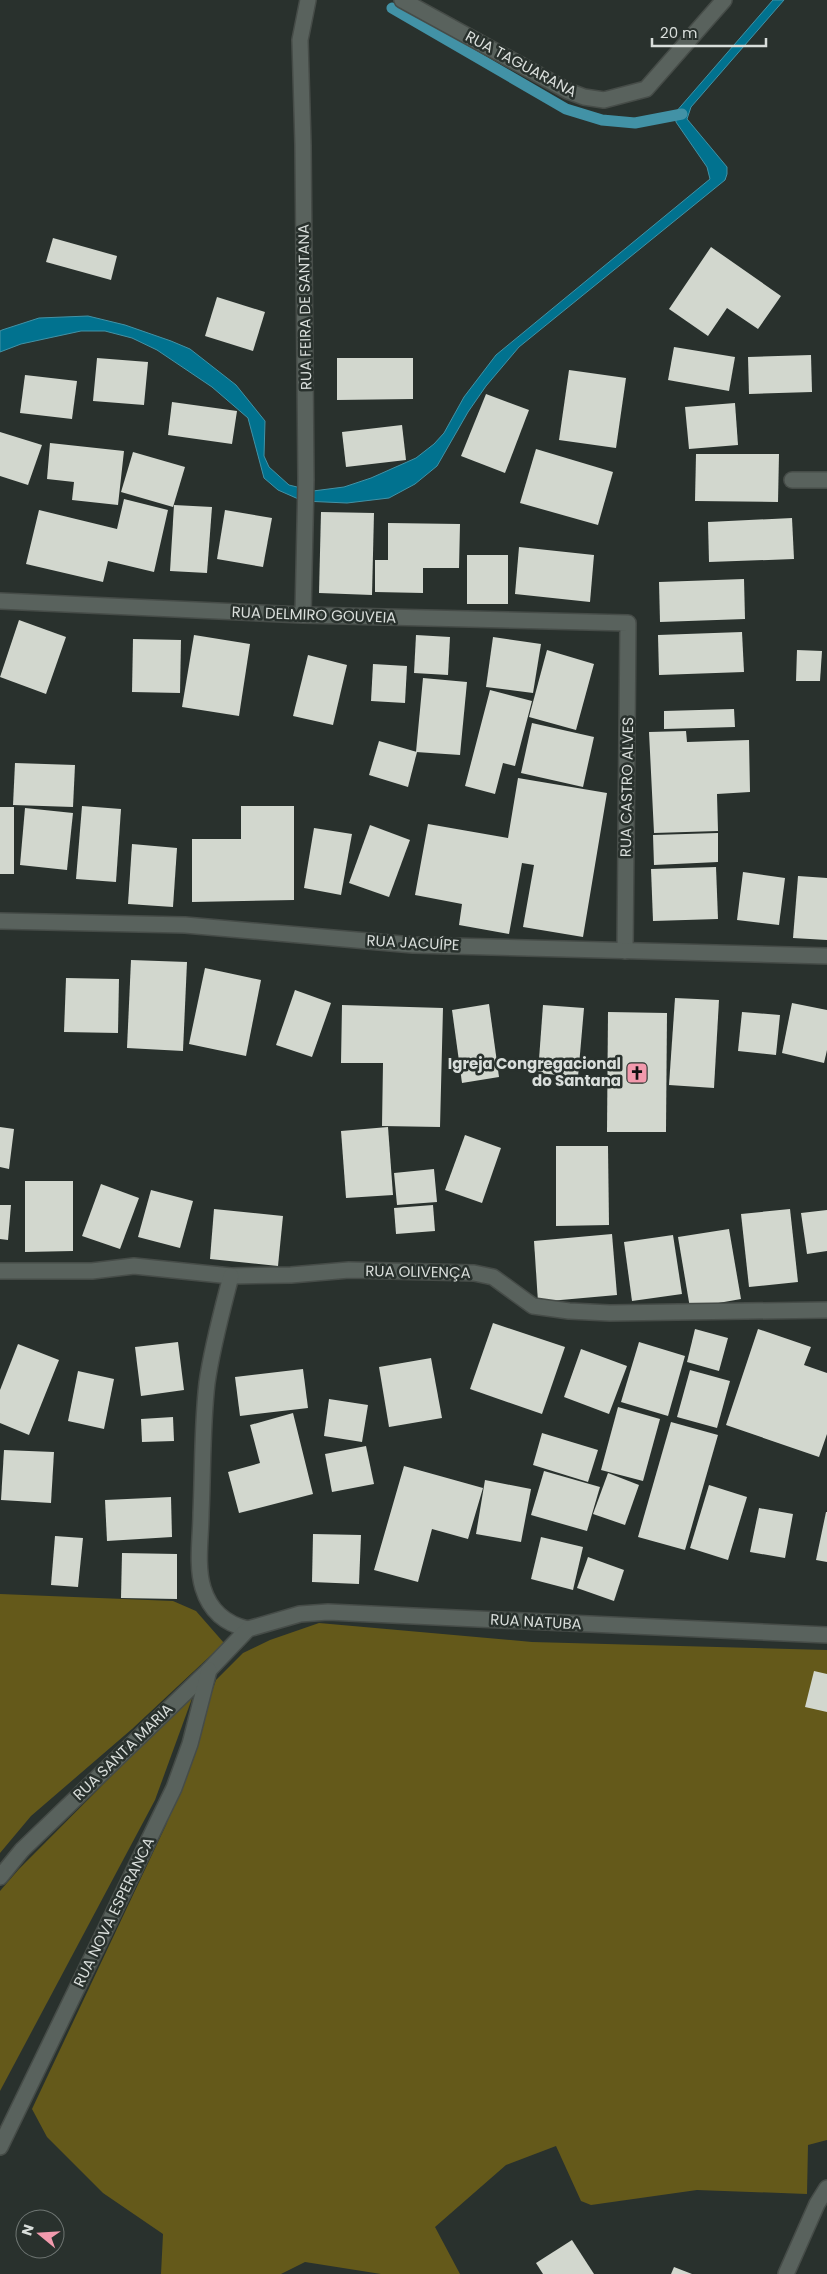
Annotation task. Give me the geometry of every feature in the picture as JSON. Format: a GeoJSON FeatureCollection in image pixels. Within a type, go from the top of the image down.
{"type":"FeatureCollection","features":[{"type":"Feature","properties":{"kind":"street","name":"RUA FEIRA DE SANTANA"},"geometry":{"type":"LineString","coordinates":[[304,615],[306,480],[303,145],[300,40],[308,0]]}},
{"type":"Feature","properties":{"kind":"street","name":"RUA TAGUARANA"},"geometry":{"type":"LineString","coordinates":[[402,0],[568,91],[584,97],[604,100],[646,89],[724,0]]}},
{"type":"Feature","properties":{"kind":"street"},"geometry":{"type":"LineString","coordinates":[[792,480],[827,480]]}},
{"type":"Feature","properties":{"kind":"street","name":"RUA DELMIRO GOUVEIA"},"geometry":{"type":"LineString","coordinates":[[0,601],[304,615],[628,623]]}},
{"type":"Feature","properties":{"kind":"street","name":"RUA CASTRO ALVES"},"geometry":{"type":"LineString","coordinates":[[625,950],[628,623]]}},
{"type":"Feature","properties":{"kind":"street","name":"RUA JACUÍPE"},"geometry":{"type":"LineString","coordinates":[[0,921],[185,925],[413,945],[827,956]]}},
{"type":"Feature","properties":{"kind":"street","name":"RUA OLIVENÇA"},"geometry":{"type":"LineString","coordinates":[[0,1271],[92,1271],[134,1266],[231,1276],[291,1275],[349,1270],[474,1273],[494,1277],[533,1306],[568,1311],[610,1313],[827,1310]]}},
{"type":"Feature","properties":{"kind":"street"},"geometry":{"type":"LineString","coordinates":[[231,1276],[207,1383],[200,1562],[202,1588],[210,1605],[222,1619],[234,1626],[248,1629]]}},
{"type":"Feature","properties":{"kind":"street","name":"RUA NATUBA"},"geometry":{"type":"LineString","coordinates":[[248,1629],[300,1614],[328,1612],[827,1635]]}},
{"type":"Feature","properties":{"kind":"street","name":"RUA SANTA MARIA"},"geometry":{"type":"LineString","coordinates":[[0,1877],[22,1850],[209,1670],[248,1629]]}},
{"type":"Feature","properties":{"kind":"street","name":"RUA NOVA ESPERANCA"},"geometry":{"type":"LineString","coordinates":[[0,2147],[174,1788],[190,1744],[209,1670]]}},
{"type":"Feature","properties":{"kind":"street"},"geometry":{"type":"LineString","coordinates":[[786,2274],[827,2188]]}},
{"type":"Feature","properties":{"kind":"shaded area"},"geometry":{"type":"Polygon","coordinates":[[[0,1594],[173,1601],[196,1611],[224,1643],[132,1729],[31,1816],[0,1853],[0,1594]]]}},
{"type":"Feature","properties":{"kind":"shaded area"},"geometry":{"type":"Polygon","coordinates":[[[319,1623],[532,1642],[827,1650],[827,2140],[808,2145],[807,2194],[697,2190],[591,2205],[581,2201],[556,2146],[506,2165],[435,2227],[460,2274],[381,2274],[305,2262],[281,2274],[161,2274],[163,2234],[103,2193],[47,2137],[32,2109],[166,1825],[216,1680],[243,1653],[270,1640],[319,1623]]]}},
{"type":"Feature","properties":{"kind":"shaded area"},"geometry":{"type":"Polygon","coordinates":[[[194,1693],[155,1800],[0,2091],[0,1891],[19,1869],[194,1693]]]}},
{"type":"Feature","properties":{"kind":"water"},"geometry":{"type":"Polygon","coordinates":[[[773,0],[784,0],[691,107],[687,119],[727,167],[725,180],[519,347],[486,386],[468,412],[437,466],[415,484],[389,498],[347,503],[303,501],[278,490],[264,478],[248,418],[212,387],[157,350],[132,338],[105,331],[81,331],[21,344],[0,352],[0,331],[2,330],[39,318],[88,316],[125,325],[190,349],[236,385],[265,421],[264,456],[269,467],[289,485],[313,491],[344,487],[371,478],[416,458],[434,444],[444,433],[464,397],[496,355],[710,179],[707,167],[676,122],[675,113],[773,0]]]}},
{"type":"Feature","properties":{"kind":"building"},"geometry":{"type":"Polygon","coordinates":[[[53,238],[117,256],[111,280],[46,262],[53,238]]]}},
{"type":"Feature","properties":{"kind":"building"},"geometry":{"type":"Polygon","coordinates":[[[711,247],[781,296],[758,329],[727,308],[708,336],[669,309],[711,247]]]}},
{"type":"Feature","properties":{"kind":"building"},"geometry":{"type":"Polygon","coordinates":[[[217,297],[265,312],[253,351],[205,336],[217,297]]]}},
{"type":"Feature","properties":{"kind":"building"},"geometry":{"type":"Polygon","coordinates":[[[674,347],[735,357],[729,391],[668,380],[674,347]]]}},
{"type":"Feature","properties":{"kind":"building"},"geometry":{"type":"Polygon","coordinates":[[[811,355],[812,392],[749,394],[748,357],[811,355]]]}},
{"type":"Feature","properties":{"kind":"building"},"geometry":{"type":"Polygon","coordinates":[[[97,358],[148,362],[144,405],[93,401],[97,358]]]}},
{"type":"Feature","properties":{"kind":"building"},"geometry":{"type":"Polygon","coordinates":[[[337,358],[413,358],[413,399],[337,400],[337,358]]]}},
{"type":"Feature","properties":{"kind":"building"},"geometry":{"type":"Polygon","coordinates":[[[569,370],[626,378],[616,448],[559,440],[569,370]]]}},
{"type":"Feature","properties":{"kind":"building"},"geometry":{"type":"Polygon","coordinates":[[[25,375],[77,381],[72,419],[20,413],[25,375]]]}},
{"type":"Feature","properties":{"kind":"building"},"geometry":{"type":"Polygon","coordinates":[[[486,394],[529,410],[505,473],[461,456],[486,394]]]}},
{"type":"Feature","properties":{"kind":"building"},"geometry":{"type":"Polygon","coordinates":[[[172,402],[237,411],[232,444],[168,435],[172,402]]]}},
{"type":"Feature","properties":{"kind":"building"},"geometry":{"type":"Polygon","coordinates":[[[735,403],[738,445],[689,449],[685,407],[735,403]]]}},
{"type":"Feature","properties":{"kind":"building"},"geometry":{"type":"Polygon","coordinates":[[[402,425],[406,460],[346,467],[342,432],[402,425]]]}},
{"type":"Feature","properties":{"kind":"building"},"geometry":{"type":"Polygon","coordinates":[[[0,432],[42,445],[28,485],[0,476],[0,432]]]}},
{"type":"Feature","properties":{"kind":"building"},"geometry":{"type":"Polygon","coordinates":[[[50,443],[124,451],[118,505],[72,500],[74,482],[47,479],[50,443]]]}},
{"type":"Feature","properties":{"kind":"building"},"geometry":{"type":"Polygon","coordinates":[[[536,449],[613,472],[598,525],[520,503],[536,449]]]}},
{"type":"Feature","properties":{"kind":"building"},"geometry":{"type":"Polygon","coordinates":[[[133,452],[185,467],[173,507],[121,492],[133,452]]]}},
{"type":"Feature","properties":{"kind":"building"},"geometry":{"type":"Polygon","coordinates":[[[696,454],[779,454],[778,502],[695,501],[696,454]]]}},
{"type":"Feature","properties":{"kind":"building"},"geometry":{"type":"Polygon","coordinates":[[[124,499],[168,510],[154,572],[108,561],[103,582],[26,564],[39,510],[117,529],[124,499]]]}},
{"type":"Feature","properties":{"kind":"building"},"geometry":{"type":"Polygon","coordinates":[[[174,505],[212,507],[207,573],[170,571],[174,505]]]}},
{"type":"Feature","properties":{"kind":"building"},"geometry":{"type":"Polygon","coordinates":[[[225,510],[272,518],[263,567],[217,559],[225,510]]]}},
{"type":"Feature","properties":{"kind":"building"},"geometry":{"type":"Polygon","coordinates":[[[321,512],[374,513],[372,595],[319,593],[321,512]]]}},
{"type":"Feature","properties":{"kind":"building"},"geometry":{"type":"Polygon","coordinates":[[[792,518],[794,559],[709,562],[708,522],[792,518]]]}},
{"type":"Feature","properties":{"kind":"building"},"geometry":{"type":"Polygon","coordinates":[[[388,523],[460,524],[459,568],[423,568],[423,593],[375,592],[375,560],[388,560],[388,523]]]}},
{"type":"Feature","properties":{"kind":"building"},"geometry":{"type":"Polygon","coordinates":[[[519,547],[594,555],[590,602],[515,594],[519,547]]]}},
{"type":"Feature","properties":{"kind":"building"},"geometry":{"type":"Polygon","coordinates":[[[467,555],[508,555],[508,604],[467,604],[467,555]]]}},
{"type":"Feature","properties":{"kind":"building"},"geometry":{"type":"Polygon","coordinates":[[[744,579],[745,619],[660,622],[659,582],[744,579]]]}},
{"type":"Feature","properties":{"kind":"building"},"geometry":{"type":"Polygon","coordinates":[[[19,620],[66,637],[46,694],[0,677],[19,620]]]}},
{"type":"Feature","properties":{"kind":"building"},"geometry":{"type":"Polygon","coordinates":[[[742,632],[744,672],[659,675],[658,635],[742,632]]]}},
{"type":"Feature","properties":{"kind":"building"},"geometry":{"type":"Polygon","coordinates":[[[194,635],[250,644],[239,716],[182,707],[194,635]]]}},
{"type":"Feature","properties":{"kind":"building"},"geometry":{"type":"Polygon","coordinates":[[[416,635],[450,637],[448,675],[414,673],[416,635]]]}},
{"type":"Feature","properties":{"kind":"building"},"geometry":{"type":"Polygon","coordinates":[[[493,637],[541,644],[533,693],[486,687],[493,637]]]}},
{"type":"Feature","properties":{"kind":"building"},"geometry":{"type":"Polygon","coordinates":[[[133,639],[181,640],[180,693],[132,692],[133,639]]]}},
{"type":"Feature","properties":{"kind":"building"},"geometry":{"type":"Polygon","coordinates":[[[547,650],[594,664],[576,730],[529,717],[547,650]]]}},
{"type":"Feature","properties":{"kind":"building"},"geometry":{"type":"Polygon","coordinates":[[[797,650],[822,651],[820,681],[796,681],[797,650]]]}},
{"type":"Feature","properties":{"kind":"building"},"geometry":{"type":"Polygon","coordinates":[[[308,655],[347,665],[333,725],[293,716],[308,655]]]}},
{"type":"Feature","properties":{"kind":"building"},"geometry":{"type":"Polygon","coordinates":[[[373,664],[407,666],[405,703],[371,701],[373,664]]]}},
{"type":"Feature","properties":{"kind":"building"},"geometry":{"type":"Polygon","coordinates":[[[423,678],[467,682],[460,755],[416,752],[423,678]]]}},
{"type":"Feature","properties":{"kind":"building"},"geometry":{"type":"Polygon","coordinates":[[[490,690],[532,701],[515,766],[503,763],[495,794],[465,786],[490,690]]]}},
{"type":"Feature","properties":{"kind":"building"},"geometry":{"type":"Polygon","coordinates":[[[734,709],[735,727],[664,729],[664,711],[734,709]]]}},
{"type":"Feature","properties":{"kind":"building"},"geometry":{"type":"Polygon","coordinates":[[[532,723],[594,737],[583,787],[521,773],[532,723]]]}},
{"type":"Feature","properties":{"kind":"building"},"geometry":{"type":"Polygon","coordinates":[[[686,731],[687,742],[749,740],[750,792],[717,794],[718,831],[654,833],[649,732],[686,731]]]}},
{"type":"Feature","properties":{"kind":"building"},"geometry":{"type":"Polygon","coordinates":[[[379,741],[417,752],[408,787],[369,775],[379,741]]]}},
{"type":"Feature","properties":{"kind":"building"},"geometry":{"type":"Polygon","coordinates":[[[15,763],[75,765],[73,807],[13,805],[15,763]]]}},
{"type":"Feature","properties":{"kind":"building"},"geometry":{"type":"Polygon","coordinates":[[[518,778],[607,793],[583,937],[523,927],[534,865],[522,863],[509,934],[459,925],[462,904],[415,895],[428,824],[508,838],[518,778]]]}},
{"type":"Feature","properties":{"kind":"building"},"geometry":{"type":"Polygon","coordinates":[[[82,806],[121,809],[116,882],[76,879],[82,806]]]}},
{"type":"Feature","properties":{"kind":"building"},"geometry":{"type":"Polygon","coordinates":[[[241,806],[294,806],[294,900],[192,902],[192,839],[241,839],[241,806]]]}},
{"type":"Feature","properties":{"kind":"building"},"geometry":{"type":"Polygon","coordinates":[[[0,807],[14,807],[14,874],[0,874],[0,807]]]}},
{"type":"Feature","properties":{"kind":"building"},"geometry":{"type":"Polygon","coordinates":[[[25,808],[73,813],[67,870],[20,865],[25,808]]]}},
{"type":"Feature","properties":{"kind":"building"},"geometry":{"type":"Polygon","coordinates":[[[370,825],[410,840],[389,897],[349,883],[370,825]]]}},
{"type":"Feature","properties":{"kind":"building"},"geometry":{"type":"Polygon","coordinates":[[[314,828],[352,834],[341,895],[304,888],[314,828]]]}},
{"type":"Feature","properties":{"kind":"building"},"geometry":{"type":"Polygon","coordinates":[[[718,833],[718,862],[654,865],[653,835],[718,833]]]}},
{"type":"Feature","properties":{"kind":"building"},"geometry":{"type":"Polygon","coordinates":[[[132,844],[177,848],[173,907],[128,904],[132,844]]]}},
{"type":"Feature","properties":{"kind":"building"},"geometry":{"type":"Polygon","coordinates":[[[716,867],[718,919],[653,921],[651,869],[716,867]]]}},
{"type":"Feature","properties":{"kind":"building"},"geometry":{"type":"Polygon","coordinates":[[[743,872],[785,878],[779,925],[737,920],[743,872]]]}},
{"type":"Feature","properties":{"kind":"building"},"geometry":{"type":"Polygon","coordinates":[[[798,876],[827,878],[827,940],[793,938],[798,876]]]}},
{"type":"Feature","properties":{"kind":"building"},"geometry":{"type":"Polygon","coordinates":[[[131,960],[187,962],[183,1051],[127,1048],[131,960]]]}},
{"type":"Feature","properties":{"kind":"building"},"geometry":{"type":"Polygon","coordinates":[[[205,968],[261,980],[246,1056],[189,1044],[205,968]]]}},
{"type":"Feature","properties":{"kind":"building"},"geometry":{"type":"Polygon","coordinates":[[[66,978],[119,979],[118,1033],[64,1032],[66,978]]]}},
{"type":"Feature","properties":{"kind":"building"},"geometry":{"type":"Polygon","coordinates":[[[295,990],[331,1003],[312,1057],[276,1045],[295,990]]]}},
{"type":"Feature","properties":{"kind":"building"},"geometry":{"type":"Polygon","coordinates":[[[675,998],[719,1000],[714,1088],[669,1085],[675,998]]]}},
{"type":"Feature","properties":{"kind":"building"},"geometry":{"type":"Polygon","coordinates":[[[792,1003],[827,1010],[827,1050],[824,1063],[782,1053],[792,1003]]]}},
{"type":"Feature","properties":{"kind":"building"},"geometry":{"type":"Polygon","coordinates":[[[489,1004],[499,1077],[462,1083],[452,1010],[489,1004]]]}},
{"type":"Feature","properties":{"kind":"building"},"geometry":{"type":"Polygon","coordinates":[[[342,1005],[443,1008],[440,1127],[382,1126],[383,1063],[341,1063],[342,1005]]]}},
{"type":"Feature","properties":{"kind":"building"},"geometry":{"type":"Polygon","coordinates":[[[543,1005],[584,1008],[578,1077],[538,1073],[543,1005]]]}},
{"type":"Feature","properties":{"kind":"building","name":"Igreja Congregacional do Santana"},"geometry":{"type":"Polygon","coordinates":[[[608,1012],[667,1013],[666,1132],[607,1132],[608,1012]]]}},
{"type":"Feature","properties":{"kind":"building"},"geometry":{"type":"Polygon","coordinates":[[[742,1012],[780,1015],[776,1055],[738,1051],[742,1012]]]}},
{"type":"Feature","properties":{"kind":"building"},"geometry":{"type":"Polygon","coordinates":[[[0,1127],[14,1129],[9,1169],[0,1167],[0,1127]]]}},
{"type":"Feature","properties":{"kind":"building"},"geometry":{"type":"Polygon","coordinates":[[[388,1127],[393,1195],[346,1198],[341,1131],[388,1127]]]}},
{"type":"Feature","properties":{"kind":"building"},"geometry":{"type":"Polygon","coordinates":[[[465,1135],[501,1148],[482,1203],[445,1190],[465,1135]]]}},
{"type":"Feature","properties":{"kind":"building"},"geometry":{"type":"Polygon","coordinates":[[[556,1146],[608,1146],[609,1225],[556,1226],[556,1146]]]}},
{"type":"Feature","properties":{"kind":"building"},"geometry":{"type":"Polygon","coordinates":[[[434,1169],[437,1202],[397,1205],[394,1173],[434,1169]]]}},
{"type":"Feature","properties":{"kind":"building"},"geometry":{"type":"Polygon","coordinates":[[[25,1181],[73,1181],[73,1251],[25,1252],[25,1181]]]}},
{"type":"Feature","properties":{"kind":"building"},"geometry":{"type":"Polygon","coordinates":[[[101,1184],[139,1198],[120,1249],[82,1236],[101,1184]]]}},
{"type":"Feature","properties":{"kind":"building"},"geometry":{"type":"Polygon","coordinates":[[[151,1190],[193,1201],[180,1248],[138,1237],[151,1190]]]}},
{"type":"Feature","properties":{"kind":"building"},"geometry":{"type":"Polygon","coordinates":[[[0,1205],[11,1205],[8,1240],[0,1239],[0,1205]]]}},
{"type":"Feature","properties":{"kind":"building"},"geometry":{"type":"Polygon","coordinates":[[[433,1205],[435,1231],[396,1234],[394,1208],[433,1205]]]}},
{"type":"Feature","properties":{"kind":"building"},"geometry":{"type":"Polygon","coordinates":[[[214,1209],[283,1216],[278,1266],[210,1259],[214,1209]]]}},
{"type":"Feature","properties":{"kind":"building"},"geometry":{"type":"Polygon","coordinates":[[[790,1209],[798,1282],[749,1287],[741,1214],[790,1209]]]}},
{"type":"Feature","properties":{"kind":"building"},"geometry":{"type":"Polygon","coordinates":[[[827,1210],[827,1251],[807,1254],[801,1213],[827,1210]]]}},
{"type":"Feature","properties":{"kind":"building"},"geometry":{"type":"Polygon","coordinates":[[[729,1229],[741,1299],[690,1308],[678,1237],[729,1229]]]}},
{"type":"Feature","properties":{"kind":"building"},"geometry":{"type":"Polygon","coordinates":[[[612,1234],[617,1295],[538,1302],[534,1241],[612,1234]]]}},
{"type":"Feature","properties":{"kind":"building"},"geometry":{"type":"Polygon","coordinates":[[[673,1235],[682,1294],[632,1301],[624,1242],[673,1235]]]}},
{"type":"Feature","properties":{"kind":"building"},"geometry":{"type":"Polygon","coordinates":[[[493,1323],[565,1347],[542,1414],[470,1389],[493,1323]]]}},
{"type":"Feature","properties":{"kind":"building"},"geometry":{"type":"Polygon","coordinates":[[[695,1329],[728,1338],[719,1371],[687,1362],[695,1329]]]}},
{"type":"Feature","properties":{"kind":"building"},"geometry":{"type":"Polygon","coordinates":[[[758,1329],[811,1347],[804,1365],[827,1373],[827,1434],[819,1457],[726,1425],[758,1329]]]}},
{"type":"Feature","properties":{"kind":"building"},"geometry":{"type":"Polygon","coordinates":[[[178,1342],[184,1390],[141,1396],[135,1347],[178,1342]]]}},
{"type":"Feature","properties":{"kind":"building"},"geometry":{"type":"Polygon","coordinates":[[[639,1342],[685,1356],[668,1416],[621,1402],[639,1342]]]}},
{"type":"Feature","properties":{"kind":"building"},"geometry":{"type":"Polygon","coordinates":[[[18,1344],[59,1360],[29,1435],[0,1423],[0,1390],[18,1344]]]}},
{"type":"Feature","properties":{"kind":"building"},"geometry":{"type":"Polygon","coordinates":[[[581,1349],[627,1366],[609,1414],[564,1397],[581,1349]]]}},
{"type":"Feature","properties":{"kind":"building"},"geometry":{"type":"Polygon","coordinates":[[[431,1358],[442,1418],[389,1427],[379,1367],[431,1358]]]}},
{"type":"Feature","properties":{"kind":"building"},"geometry":{"type":"Polygon","coordinates":[[[303,1369],[308,1408],[240,1416],[235,1377],[303,1369]]]}},
{"type":"Feature","properties":{"kind":"building"},"geometry":{"type":"Polygon","coordinates":[[[690,1370],[730,1381],[717,1428],[677,1417],[690,1370]]]}},
{"type":"Feature","properties":{"kind":"building"},"geometry":{"type":"Polygon","coordinates":[[[78,1371],[114,1379],[104,1429],[68,1421],[78,1371]]]}},
{"type":"Feature","properties":{"kind":"building"},"geometry":{"type":"Polygon","coordinates":[[[329,1399],[368,1405],[362,1442],[324,1436],[329,1399]]]}},
{"type":"Feature","properties":{"kind":"building"},"geometry":{"type":"Polygon","coordinates":[[[618,1407],[660,1419],[643,1481],[601,1470],[618,1407]]]}},
{"type":"Feature","properties":{"kind":"building"},"geometry":{"type":"Polygon","coordinates":[[[293,1413],[313,1494],[239,1513],[228,1472],[260,1463],[250,1425],[293,1413]]]}},
{"type":"Feature","properties":{"kind":"building"},"geometry":{"type":"Polygon","coordinates":[[[173,1417],[174,1441],[142,1442],[141,1419],[173,1417]]]}},
{"type":"Feature","properties":{"kind":"building"},"geometry":{"type":"Polygon","coordinates":[[[671,1422],[718,1435],[685,1550],[638,1537],[671,1422]]]}},
{"type":"Feature","properties":{"kind":"building"},"geometry":{"type":"Polygon","coordinates":[[[542,1433],[598,1450],[588,1482],[533,1465],[542,1433]]]}},
{"type":"Feature","properties":{"kind":"building"},"geometry":{"type":"Polygon","coordinates":[[[366,1446],[374,1484],[332,1492],[325,1454],[366,1446]]]}},
{"type":"Feature","properties":{"kind":"building"},"geometry":{"type":"Polygon","coordinates":[[[4,1450],[54,1452],[51,1503],[1,1500],[4,1450]]]}},
{"type":"Feature","properties":{"kind":"building"},"geometry":{"type":"Polygon","coordinates":[[[404,1466],[483,1488],[468,1539],[432,1529],[418,1582],[374,1570],[404,1466]]]}},
{"type":"Feature","properties":{"kind":"building"},"geometry":{"type":"Polygon","coordinates":[[[544,1471],[600,1487],[587,1531],[531,1515],[544,1471]]]}},
{"type":"Feature","properties":{"kind":"building"},"geometry":{"type":"Polygon","coordinates":[[[608,1473],[639,1485],[625,1525],[593,1514],[608,1473]]]}},
{"type":"Feature","properties":{"kind":"building"},"geometry":{"type":"Polygon","coordinates":[[[485,1480],[531,1489],[521,1542],[476,1534],[485,1480]]]}},
{"type":"Feature","properties":{"kind":"building"},"geometry":{"type":"Polygon","coordinates":[[[709,1485],[747,1497],[728,1560],[690,1548],[709,1485]]]}},
{"type":"Feature","properties":{"kind":"building"},"geometry":{"type":"Polygon","coordinates":[[[171,1497],[172,1537],[107,1541],[105,1500],[171,1497]]]}},
{"type":"Feature","properties":{"kind":"building"},"geometry":{"type":"Polygon","coordinates":[[[759,1508],[793,1514],[785,1558],[750,1552],[759,1508]]]}},
{"type":"Feature","properties":{"kind":"building"},"geometry":{"type":"Polygon","coordinates":[[[827,1512],[827,1562],[816,1560],[827,1512]]]}},
{"type":"Feature","properties":{"kind":"building"},"geometry":{"type":"Polygon","coordinates":[[[313,1534],[361,1535],[359,1584],[312,1582],[313,1534]]]}},
{"type":"Feature","properties":{"kind":"building"},"geometry":{"type":"Polygon","coordinates":[[[55,1536],[83,1538],[78,1587],[51,1585],[55,1536]]]}},
{"type":"Feature","properties":{"kind":"building"},"geometry":{"type":"Polygon","coordinates":[[[541,1537],[583,1547],[573,1590],[531,1579],[541,1537]]]}},
{"type":"Feature","properties":{"kind":"building"},"geometry":{"type":"Polygon","coordinates":[[[122,1553],[177,1554],[177,1599],[121,1598],[122,1553]]]}},
{"type":"Feature","properties":{"kind":"building"},"geometry":{"type":"Polygon","coordinates":[[[588,1557],[624,1570],[614,1601],[577,1588],[588,1557]]]}},
{"type":"Feature","properties":{"kind":"building"},"geometry":{"type":"Polygon","coordinates":[[[814,1671],[827,1674],[827,1712],[805,1707],[814,1671]]]}},
{"type":"Feature","properties":{"kind":"building"},"geometry":{"type":"Polygon","coordinates":[[[572,2240],[594,2274],[543,2274],[536,2263],[572,2240]]]}},
{"type":"Feature","properties":{"kind":"building"},"geometry":{"type":"Polygon","coordinates":[[[674,2267],[692,2274],[671,2274],[674,2267]]]}},
{"type":"Feature","properties":{"kind":"waterway"},"geometry":{"type":"LineString","coordinates":[[392,8],[566,109],[602,120],[635,123],[682,114]]}},
{"type":"Feature","properties":{"kind":"place","name":"Igreja Congregacional do Santana"},"geometry":{"type":"Point","coordinates":[637,1073]}}]}
